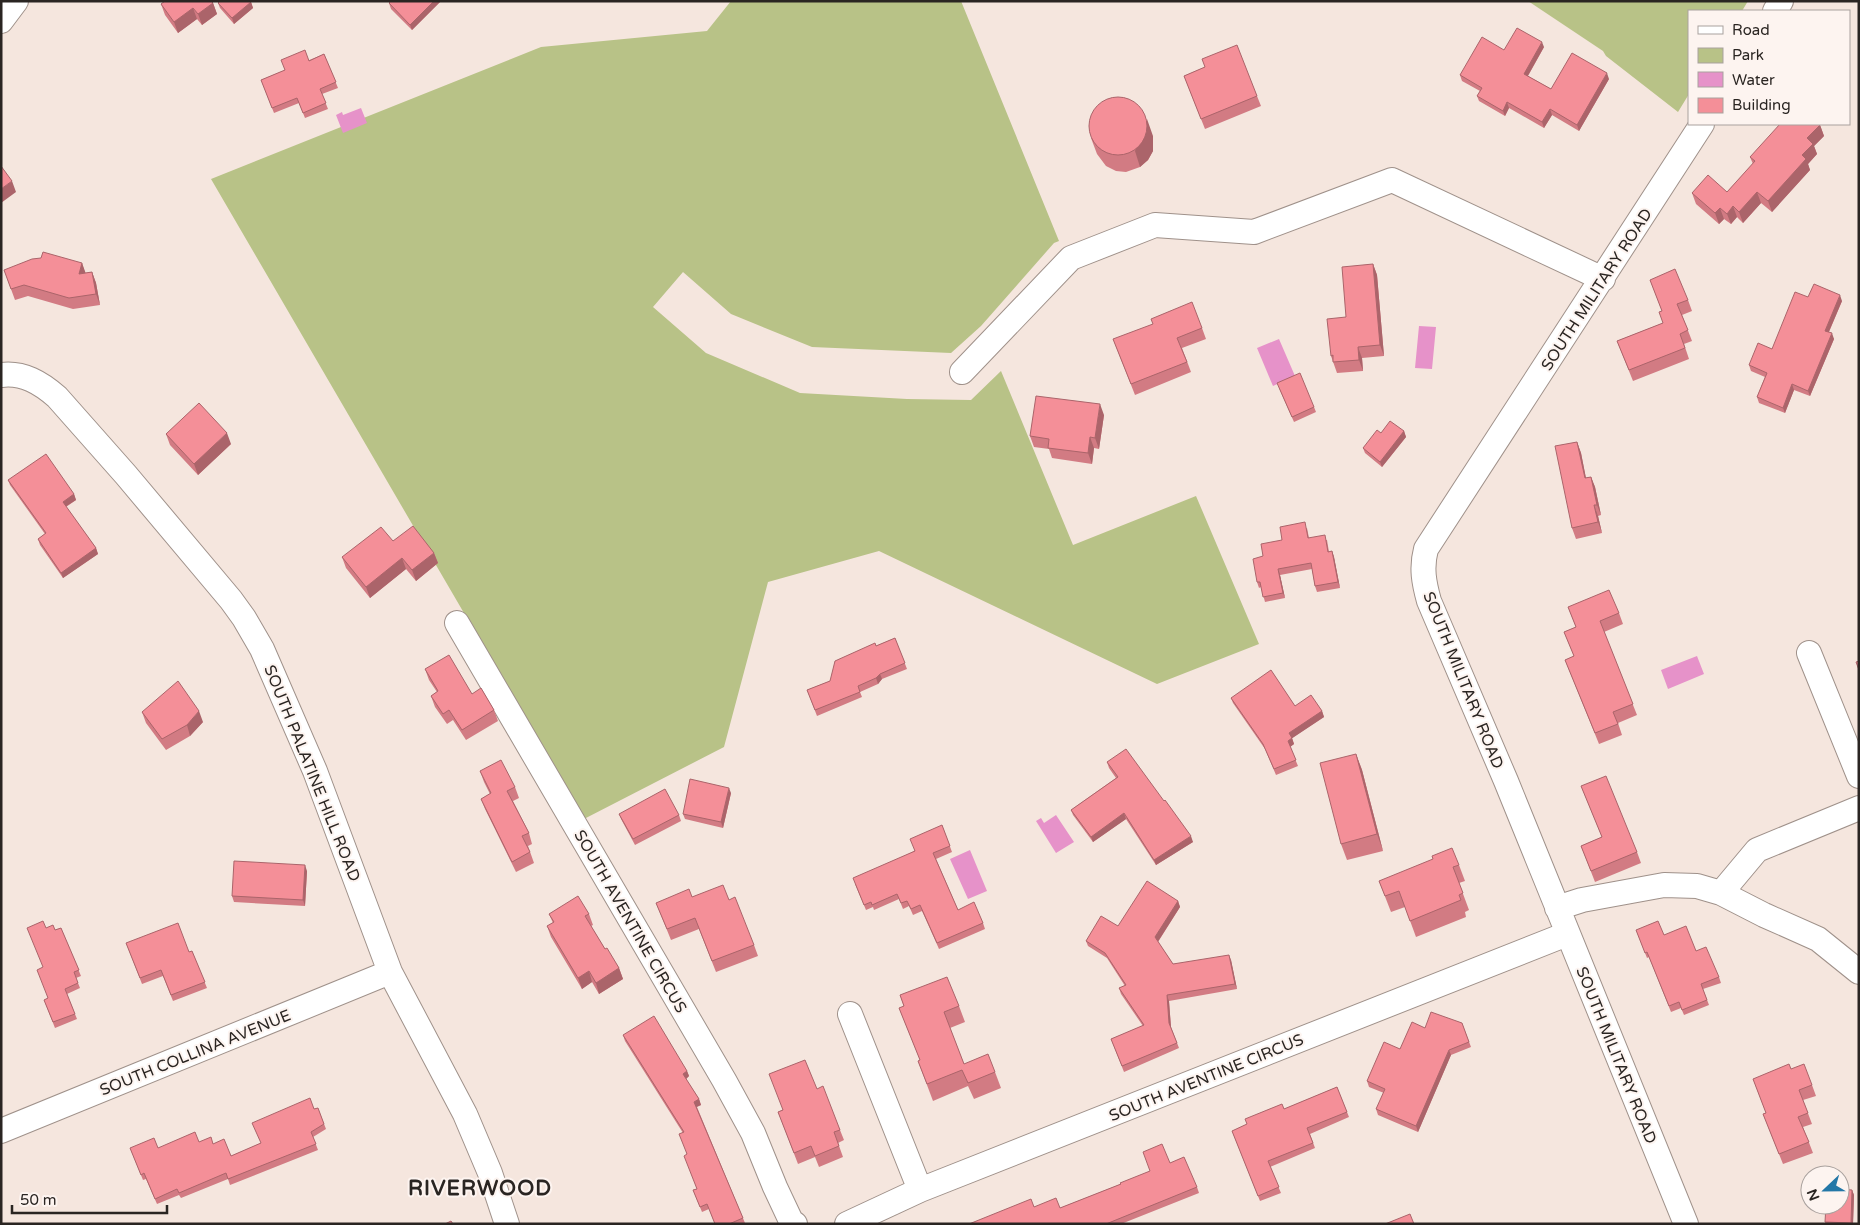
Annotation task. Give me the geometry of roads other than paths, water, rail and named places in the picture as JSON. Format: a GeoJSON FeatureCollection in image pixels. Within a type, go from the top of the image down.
{"type":"FeatureCollection","features":[{"type":"Feature","properties":{"kind":"street"},"geometry":{"type":"LineString","coordinates":[[1,21],[16,1]]}},
{"type":"Feature","properties":{"kind":"street","name":"SOUTH MILITARY ROAD"},"geometry":{"type":"LineString","coordinates":[[1686,1224],[1429,601],[1424,581],[1423,563],[1426,549],[1701,125]]}},
{"type":"Feature","properties":{"kind":"street"},"geometry":{"type":"LineString","coordinates":[[962,372],[1071,258],[1155,225],[1254,232],[1392,180],[1603,279]]}},
{"type":"Feature","properties":{"kind":"street","name":"SOUTH PALATINE HILL ROAD"},"geometry":{"type":"LineString","coordinates":[[1,375],[8,374],[32,380],[44,386],[57,397],[126,475],[244,618],[262,649],[315,771],[390,972],[465,1114],[490,1172],[507,1224]]}},
{"type":"Feature","properties":{"kind":"street","name":"SOUTH AVENTINE CIRCUS"},"geometry":{"type":"LineString","coordinates":[[457,623],[724,1080],[753,1133],[775,1187],[794,1224]]}},
{"type":"Feature","properties":{"kind":"street"},"geometry":{"type":"LineString","coordinates":[[1809,653],[1859,776]]}},
{"type":"Feature","properties":{"kind":"street"},"geometry":{"type":"LineString","coordinates":[[1721,893],[1757,850],[1859,808]]}},
{"type":"Feature","properties":{"kind":"street"},"geometry":{"type":"LineString","coordinates":[[1557,908],[1582,900],[1664,885],[1697,886],[1721,893],[1818,939],[1859,972]]}},
{"type":"Feature","properties":{"kind":"street","name":"SOUTH AVENTINE CIRCUS"},"geometry":{"type":"LineString","coordinates":[[847,1224],[920,1190],[1567,934]]}},
{"type":"Feature","properties":{"kind":"street","name":"SOUTH COLLINA AVENUE"},"geometry":{"type":"LineString","coordinates":[[1,1131],[390,972]]}},
{"type":"Feature","properties":{"kind":"street"},"geometry":{"type":"LineString","coordinates":[[850,1014],[920,1190]]}},
{"type":"Feature","properties":{"kind":"water"},"geometry":{"type":"Polygon","coordinates":[[[361,108],[367,123],[343,133],[336,115],[342,112],[343,115],[361,108]]]}},
{"type":"Feature","properties":{"kind":"water"},"geometry":{"type":"Polygon","coordinates":[[[1419,326],[1436,327],[1432,369],[1415,368],[1419,326]]]}},
{"type":"Feature","properties":{"kind":"water"},"geometry":{"type":"Polygon","coordinates":[[[1279,339],[1295,376],[1273,386],[1257,348],[1279,339]]]}},
{"type":"Feature","properties":{"kind":"water"},"geometry":{"type":"Polygon","coordinates":[[[1697,656],[1704,674],[1668,689],[1661,670],[1697,656]]]}},
{"type":"Feature","properties":{"kind":"water"},"geometry":{"type":"Polygon","coordinates":[[[1056,815],[1074,842],[1056,853],[1036,821],[1041,818],[1044,823],[1056,815]]]}},
{"type":"Feature","properties":{"kind":"water"},"geometry":{"type":"Polygon","coordinates":[[[970,850],[987,891],[968,899],[950,859],[970,850]]]}},
{"type":"Feature","properties":{"kind":"district","name":"RIVERWOOD"},"geometry":{"type":"Point","coordinates":[480,1188]}}]}
